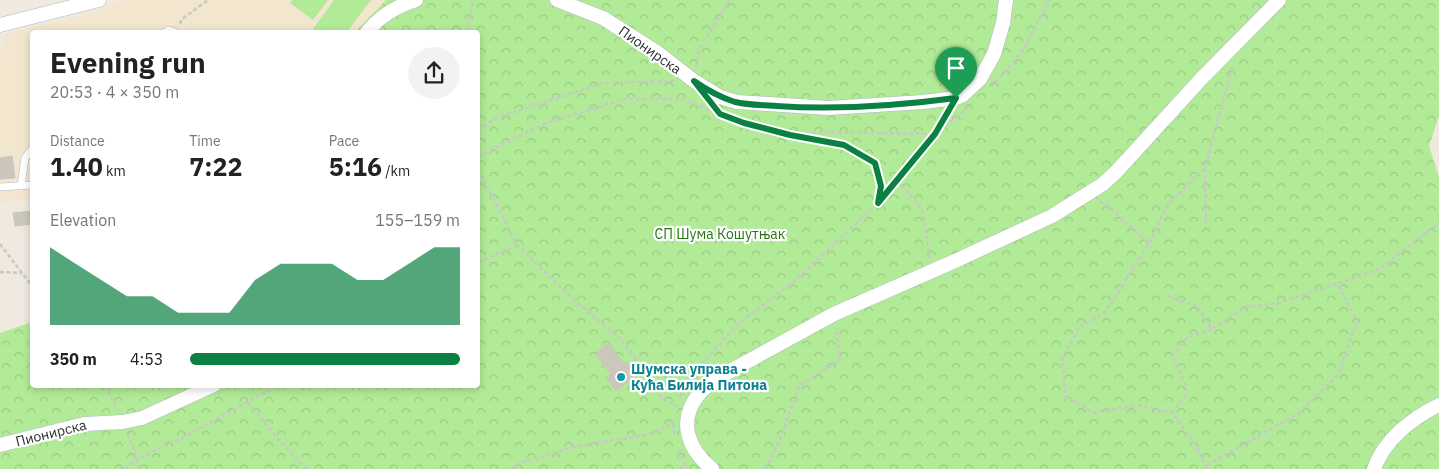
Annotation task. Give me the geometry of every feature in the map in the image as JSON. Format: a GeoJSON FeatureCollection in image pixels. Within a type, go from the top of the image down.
{"type":"FeatureCollection","features":[{"type":"Feature","properties":{"kind":"street"},"geometry":{"type":"LineString","coordinates":[[0,25],[99,0]]}},
{"type":"Feature","properties":{"kind":"street"},"geometry":{"type":"LineString","coordinates":[[369,30],[384,16],[398,7],[416,0]]}},
{"type":"Feature","properties":{"kind":"street","name":"Пионирска"},"geometry":{"type":"LineString","coordinates":[[557,0],[603,18],[658,53],[694,81],[720,97],[737,102],[829,108],[956,98]]}},
{"type":"Feature","properties":{"kind":"street"},"geometry":{"type":"LineString","coordinates":[[956,98],[972,88],[988,67],[1003,23],[1006,0]]}},
{"type":"Feature","properties":{"kind":"street"},"geometry":{"type":"LineString","coordinates":[[712,469],[692,449],[688,434],[689,413],[693,402],[700,392],[723,375],[834,314],[1052,216],[1103,184],[1201,79],[1279,0]]}},
{"type":"Feature","properties":{"kind":"street","name":"Пионирска"},"geometry":{"type":"LineString","coordinates":[[0,445],[84,424],[123,422],[142,418],[207,388]]}},
{"type":"Feature","properties":{"kind":"street"},"geometry":{"type":"LineString","coordinates":[[1374,469],[1384,451],[1401,430],[1424,413],[1439,405]]}},
{"type":"Feature","properties":{"kind":"lane"},"geometry":{"type":"LineString","coordinates":[[21,186],[25,158],[30,152]]}},
{"type":"Feature","properties":{"kind":"lane"},"geometry":{"type":"LineString","coordinates":[[0,187],[30,185]]}},
{"type":"Feature","properties":{"kind":"path"},"geometry":{"type":"LineString","coordinates":[[177,29],[182,19],[208,0]]}},
{"type":"Feature","properties":{"kind":"path"},"geometry":{"type":"LineString","coordinates":[[467,30],[473,0]]}},
{"type":"Feature","properties":{"kind":"path"},"geometry":{"type":"LineString","coordinates":[[480,129],[496,118],[603,83],[694,81],[700,49],[730,0]]}},
{"type":"Feature","properties":{"kind":"path"},"geometry":{"type":"LineString","coordinates":[[1206,224],[1205,168],[1240,40]]}},
{"type":"Feature","properties":{"kind":"path"},"geometry":{"type":"LineString","coordinates":[[675,438],[672,429],[676,407],[690,377],[738,324],[797,279],[878,203],[935,134],[956,98]]}},
{"type":"Feature","properties":{"kind":"path"},"geometry":{"type":"LineString","coordinates":[[480,155],[546,123],[625,99],[681,99],[744,123],[790,135],[844,145],[875,163],[881,186],[878,203]]}},
{"type":"Feature","properties":{"kind":"path"},"geometry":{"type":"LineString","coordinates":[[715,107],[720,114]]}},
{"type":"Feature","properties":{"kind":"path"},"geometry":{"type":"LineString","coordinates":[[790,135],[826,132],[935,134]]}},
{"type":"Feature","properties":{"kind":"path"},"geometry":{"type":"LineString","coordinates":[[1205,168],[1168,204],[1149,244],[1105,312],[1079,328],[1062,358],[1066,397],[1094,413],[1138,406],[1172,413],[1196,445],[1207,467],[1299,413],[1338,375],[1357,321],[1337,284]]}},
{"type":"Feature","properties":{"kind":"path"},"geometry":{"type":"LineString","coordinates":[[480,173],[517,245],[572,298],[620,338],[643,368],[655,392],[676,407]]}},
{"type":"Feature","properties":{"kind":"path"},"geometry":{"type":"LineString","coordinates":[[897,180],[922,209],[932,271]]}},
{"type":"Feature","properties":{"kind":"path"},"geometry":{"type":"LineString","coordinates":[[1088,194],[1108,206],[1149,244]]}},
{"type":"Feature","properties":{"kind":"path"},"geometry":{"type":"LineString","coordinates":[[1172,413],[1187,393],[1172,356],[1187,338],[1212,329],[1245,307],[1278,303],[1378,270],[1439,223]]}},
{"type":"Feature","properties":{"kind":"path"},"geometry":{"type":"LineString","coordinates":[[0,244],[30,283]]}},
{"type":"Feature","properties":{"kind":"path"},"geometry":{"type":"LineString","coordinates":[[480,261],[517,245]]}},
{"type":"Feature","properties":{"kind":"path"},"geometry":{"type":"LineString","coordinates":[[0,272],[22,273]]}},
{"type":"Feature","properties":{"kind":"path"},"geometry":{"type":"LineString","coordinates":[[1168,296],[1197,306],[1212,329]]}},
{"type":"Feature","properties":{"kind":"path"},"geometry":{"type":"LineString","coordinates":[[766,469],[784,429],[799,386],[840,360],[834,314]]}},
{"type":"Feature","properties":{"kind":"path"},"geometry":{"type":"LineString","coordinates":[[125,469],[137,459],[184,438],[273,388]]}},
{"type":"Feature","properties":{"kind":"path"},"geometry":{"type":"LineString","coordinates":[[248,402],[278,440],[306,469]]}},
{"type":"Feature","properties":{"kind":"path"},"geometry":{"type":"LineString","coordinates":[[511,469],[518,464],[577,446],[646,435],[674,422]]}},
{"type":"Feature","properties":{"kind":"path"},"geometry":{"type":"LineString","coordinates":[[678,446],[688,469]]}},
{"type":"Feature","properties":{"kind":"path"},"geometry":{"type":"LineString","coordinates":[[137,459],[139,469]]}},
{"type":"Feature","properties":{"kind":"path"},"geometry":{"type":"LineString","coordinates":[[680,469],[684,463]]}},
{"type":"Feature","properties":{"kind":"shaded area"},"geometry":{"type":"Polygon","coordinates":[[[123,0],[386,0],[357,30],[30,30],[30,201],[0,202],[0,57],[5,34],[101,10],[123,0]]]}},
{"type":"Feature","properties":{"kind":"green space"},"geometry":{"type":"Polygon","coordinates":[[[292,0],[328,0],[313,20],[290,3],[292,0]]]}},
{"type":"Feature","properties":{"kind":"green space"},"geometry":{"type":"Polygon","coordinates":[[[334,0],[371,0],[348,30],[313,29],[334,0]]]}},
{"type":"Feature","properties":{"kind":"green space","name":"СП Шума Кошутњак"},"geometry":{"type":"Polygon","coordinates":[[[386,0],[1439,0],[1439,116],[1429,146],[1439,177],[1439,469],[0,469],[0,333],[30,323],[30,388],[480,388],[480,30],[357,30],[386,0]]]}},
{"type":"Feature","properties":{"kind":"building"},"geometry":{"type":"Polygon","coordinates":[[[12,156],[15,178],[0,179],[0,158],[12,156]]]}},
{"type":"Feature","properties":{"kind":"building"},"geometry":{"type":"Polygon","coordinates":[[[30,211],[30,224],[15,226],[13,213],[30,211]]]}},
{"type":"Feature","properties":{"kind":"building"},"geometry":{"type":"Polygon","coordinates":[[[609,343],[624,364],[627,362],[637,375],[616,391],[606,378],[611,374],[595,354],[609,343]]]}},
{"type":"Feature","properties":{"kind":"place","name":"Шумска управа - Кућа Билија Питона"},"geometry":{"type":"Point","coordinates":[621,377]}},
{"type":"Feature","properties":{"kind":"route"},"geometry":{"type":"LineString","coordinates":[[694,81],[720,97],[737,102],[805,108],[901,104],[956,98],[935,134],[878,203],[881,186],[875,163],[844,145],[790,135],[744,123],[720,114],[694,81]]}}]}
